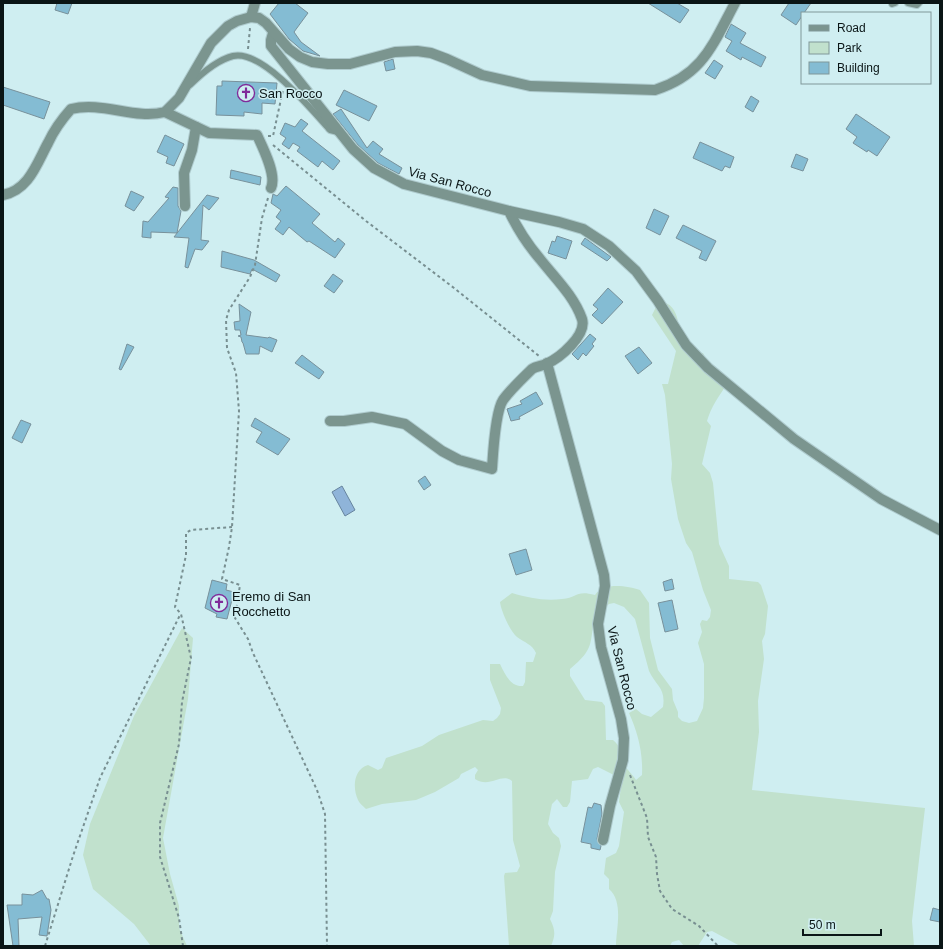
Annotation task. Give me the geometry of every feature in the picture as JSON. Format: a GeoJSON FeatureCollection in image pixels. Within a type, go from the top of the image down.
{"type":"FeatureCollection","features":[{"type":"Feature","properties":{"kind":"street"},"geometry":{"type":"LineString","coordinates":[[251,17],[255,3]]}},
{"type":"Feature","properties":{"kind":"street"},"geometry":{"type":"LineString","coordinates":[[3,195],[12,193],[23,185],[33,172],[54,131],[71,109],[89,106],[139,114],[156,114],[165,112],[183,93],[211,43],[228,26],[237,21],[251,17],[259,18],[266,23],[273,33],[289,49],[300,57],[312,62],[350,64],[395,52],[417,51],[431,53],[482,75],[530,86],[655,90],[672,84],[696,67],[708,52],[735,3]]}},
{"type":"Feature","properties":{"kind":"street","name":"Via San Rocco"},"geometry":{"type":"LineString","coordinates":[[273,33],[271,46],[352,150],[374,168],[404,184],[509,211],[533,215],[583,229],[609,246],[636,271],[658,301],[686,345],[708,368],[750,405],[813,452],[881,499],[940,530]]}},
{"type":"Feature","properties":{"kind":"street"},"geometry":{"type":"LineString","coordinates":[[165,112],[209,133],[257,136],[266,153],[273,183],[271,188]]}},
{"type":"Feature","properties":{"kind":"street"},"geometry":{"type":"LineString","coordinates":[[185,206],[184,173],[192,150],[196,127]]}},
{"type":"Feature","properties":{"kind":"street"},"geometry":{"type":"LineString","coordinates":[[330,421],[344,421],[372,417],[404,424],[442,451],[459,460],[492,469],[498,418],[502,401],[534,368],[547,364],[558,357],[580,335],[583,328],[582,319],[567,291],[539,258],[516,225],[509,211]]}},
{"type":"Feature","properties":{"kind":"street","name":"Via San Rocco"},"geometry":{"type":"LineString","coordinates":[[547,364],[604,575],[605,586],[598,624],[601,647],[621,719],[624,738],[623,760],[610,806],[603,840]]}},
{"type":"Feature","properties":{"kind":"lane"},"geometry":{"type":"LineString","coordinates":[[908,3],[917,5],[919,3]]}},
{"type":"Feature","properties":{"kind":"lane"},"geometry":{"type":"LineString","coordinates":[[183,93],[198,77],[217,64],[233,56],[247,56],[266,67],[284,81],[330,130],[340,133]]}},
{"type":"Feature","properties":{"kind":"path"},"geometry":{"type":"LineString","coordinates":[[247,56],[251,17]]}},
{"type":"Feature","properties":{"kind":"path"},"geometry":{"type":"LineString","coordinates":[[257,136],[274,136],[284,81]]}},
{"type":"Feature","properties":{"kind":"path"},"geometry":{"type":"LineString","coordinates":[[257,136],[271,143],[366,221],[533,349],[547,364]]}},
{"type":"Feature","properties":{"kind":"path"},"geometry":{"type":"LineString","coordinates":[[271,188],[262,218],[255,265],[250,277],[229,310],[226,320],[227,348],[236,373],[239,411],[230,547],[222,579],[240,585],[235,618],[248,639],[253,653],[317,790],[325,814],[327,946]]}},
{"type":"Feature","properties":{"kind":"path"},"geometry":{"type":"LineString","coordinates":[[184,946],[179,918],[160,857],[160,824],[180,744],[182,702],[191,658],[181,614],[175,607],[186,555],[184,537],[186,533],[191,530],[232,527]]}},
{"type":"Feature","properties":{"kind":"path"},"geometry":{"type":"LineString","coordinates":[[45,946],[73,856],[100,778],[181,614]]}},
{"type":"Feature","properties":{"kind":"path"},"geometry":{"type":"LineString","coordinates":[[623,760],[647,818],[648,838],[656,857],[660,891],[672,909],[699,926],[718,946]]}},
{"type":"Feature","properties":{"kind":"green space"},"geometry":{"type":"Polygon","coordinates":[[[661,302],[667,304],[675,313],[678,320],[681,349],[688,352],[703,353],[710,367],[719,369],[727,384],[713,406],[707,421],[711,426],[702,464],[710,473],[713,483],[719,544],[729,566],[729,579],[758,582],[761,585],[768,606],[765,634],[762,641],[764,659],[758,701],[759,732],[752,790],[925,808],[912,921],[914,946],[740,946],[712,931],[707,932],[698,946],[684,946],[679,940],[672,942],[670,946],[616,946],[618,908],[614,894],[609,889],[609,879],[604,874],[606,858],[616,853],[619,846],[624,812],[619,802],[622,779],[598,767],[593,769],[588,779],[572,781],[570,802],[567,807],[563,807],[557,799],[552,804],[548,824],[553,833],[559,838],[561,846],[555,872],[553,911],[550,919],[554,932],[554,939],[551,946],[509,946],[504,876],[505,873],[517,872],[520,866],[513,840],[512,781],[504,778],[490,782],[480,782],[475,779],[475,775],[478,770],[475,767],[461,774],[459,778],[435,792],[416,800],[382,804],[366,809],[358,800],[355,784],[357,774],[363,767],[368,765],[378,770],[382,768],[386,758],[422,746],[439,735],[483,720],[493,721],[497,718],[500,714],[501,708],[490,680],[490,664],[500,664],[511,682],[518,686],[523,686],[525,682],[526,662],[533,662],[536,653],[530,646],[514,634],[504,615],[500,602],[512,593],[537,599],[555,600],[584,593],[595,595],[604,588],[616,586],[640,590],[649,603],[650,638],[658,670],[672,689],[673,700],[678,712],[678,717],[682,721],[689,723],[697,721],[703,708],[704,698],[704,664],[698,643],[702,632],[700,624],[702,620],[707,621],[710,617],[711,610],[703,590],[692,552],[686,543],[678,519],[671,479],[672,464],[665,395],[662,384],[668,384],[676,351],[652,315],[657,305],[661,302]],[[614,603],[609,604],[595,615],[590,645],[584,656],[570,669],[570,676],[585,700],[602,702],[605,706],[606,740],[613,740],[617,743],[628,770],[636,780],[642,775],[642,759],[635,728],[629,713],[636,709],[642,714],[651,717],[663,707],[664,701],[662,691],[649,671],[635,619],[624,607],[614,603]]]}},
{"type":"Feature","properties":{"kind":"green space"},"geometry":{"type":"Polygon","coordinates":[[[182,628],[193,638],[188,699],[163,838],[170,874],[179,906],[179,928],[187,946],[151,946],[134,924],[93,889],[83,855],[90,824],[134,716],[182,628]]]}},
{"type":"Feature","properties":{"kind":"water"},"geometry":{"type":"Polygon","coordinates":[[[342,486],[355,510],[345,516],[332,492],[342,486]]]}},
{"type":"Feature","properties":{"kind":"building"},"geometry":{"type":"Polygon","coordinates":[[[57,3],[72,3],[68,14],[55,10],[57,3]]]}},
{"type":"Feature","properties":{"kind":"building"},"geometry":{"type":"Polygon","coordinates":[[[279,3],[295,3],[308,13],[294,32],[301,42],[320,56],[303,51],[289,39],[270,14],[279,3]]]}},
{"type":"Feature","properties":{"kind":"building"},"geometry":{"type":"Polygon","coordinates":[[[648,3],[677,3],[689,10],[680,23],[648,3]]]}},
{"type":"Feature","properties":{"kind":"building"},"geometry":{"type":"Polygon","coordinates":[[[789,3],[811,3],[805,12],[801,12],[801,18],[796,25],[781,15],[789,3]]]}},
{"type":"Feature","properties":{"kind":"building"},"geometry":{"type":"Polygon","coordinates":[[[731,24],[746,33],[740,43],[766,57],[761,67],[742,57],[741,60],[726,51],[732,41],[725,37],[731,24]]]}},
{"type":"Feature","properties":{"kind":"building"},"geometry":{"type":"Polygon","coordinates":[[[393,59],[395,69],[386,71],[384,62],[393,59]]]}},
{"type":"Feature","properties":{"kind":"building"},"geometry":{"type":"Polygon","coordinates":[[[714,60],[723,66],[715,79],[705,73],[714,60]]]}},
{"type":"Feature","properties":{"kind":"building","name":"San Rocco"},"geometry":{"type":"Polygon","coordinates":[[[222,81],[277,83],[275,104],[262,103],[262,114],[244,112],[244,116],[216,115],[217,86],[222,86],[222,81]]]}},
{"type":"Feature","properties":{"kind":"building"},"geometry":{"type":"Polygon","coordinates":[[[3,87],[50,102],[44,119],[3,105],[3,87]]]}},
{"type":"Feature","properties":{"kind":"building"},"geometry":{"type":"Polygon","coordinates":[[[344,90],[377,106],[369,121],[336,105],[344,90]]]}},
{"type":"Feature","properties":{"kind":"building"},"geometry":{"type":"Polygon","coordinates":[[[751,96],[759,101],[753,112],[745,107],[751,96]]]}},
{"type":"Feature","properties":{"kind":"building"},"geometry":{"type":"Polygon","coordinates":[[[341,109],[367,148],[373,141],[383,149],[379,154],[402,168],[399,174],[378,163],[358,145],[333,114],[341,109]]]}},
{"type":"Feature","properties":{"kind":"building"},"geometry":{"type":"Polygon","coordinates":[[[856,114],[890,137],[877,156],[868,150],[867,152],[853,143],[857,137],[846,129],[856,114]]]}},
{"type":"Feature","properties":{"kind":"building"},"geometry":{"type":"Polygon","coordinates":[[[301,119],[308,124],[302,131],[340,161],[333,170],[322,161],[318,167],[297,151],[300,147],[293,143],[289,149],[282,144],[286,138],[280,134],[285,123],[295,127],[301,119]]]}},
{"type":"Feature","properties":{"kind":"building"},"geometry":{"type":"Polygon","coordinates":[[[165,135],[184,144],[174,166],[166,163],[168,157],[157,152],[165,135]]]}},
{"type":"Feature","properties":{"kind":"building"},"geometry":{"type":"Polygon","coordinates":[[[700,142],[734,157],[730,168],[725,166],[722,171],[693,158],[700,142]]]}},
{"type":"Feature","properties":{"kind":"building"},"geometry":{"type":"Polygon","coordinates":[[[796,154],[808,159],[803,171],[791,167],[796,154]]]}},
{"type":"Feature","properties":{"kind":"building"},"geometry":{"type":"Polygon","coordinates":[[[231,170],[261,177],[260,185],[230,178],[231,170]]]}},
{"type":"Feature","properties":{"kind":"building"},"geometry":{"type":"Polygon","coordinates":[[[286,186],[320,214],[312,223],[335,242],[338,238],[345,244],[335,258],[309,241],[307,242],[289,227],[283,235],[275,229],[281,221],[276,217],[281,210],[271,203],[273,194],[277,196],[286,186]]]}},
{"type":"Feature","properties":{"kind":"building"},"geometry":{"type":"Polygon","coordinates":[[[173,187],[178,188],[178,206],[181,211],[177,233],[151,232],[151,238],[142,237],[143,221],[148,222],[169,198],[165,197],[173,187]]]}},
{"type":"Feature","properties":{"kind":"building"},"geometry":{"type":"Polygon","coordinates":[[[131,191],[144,197],[134,211],[125,206],[131,191]]]}},
{"type":"Feature","properties":{"kind":"building"},"geometry":{"type":"Polygon","coordinates":[[[207,195],[219,198],[209,210],[203,205],[201,240],[209,241],[202,250],[195,249],[188,268],[185,267],[189,238],[174,237],[207,195]]]}},
{"type":"Feature","properties":{"kind":"building"},"geometry":{"type":"Polygon","coordinates":[[[654,209],[669,216],[660,235],[646,228],[654,209]]]}},
{"type":"Feature","properties":{"kind":"building"},"geometry":{"type":"Polygon","coordinates":[[[683,225],[716,241],[706,261],[699,258],[702,251],[676,238],[683,225]]]}},
{"type":"Feature","properties":{"kind":"building"},"geometry":{"type":"Polygon","coordinates":[[[557,236],[572,241],[566,259],[548,253],[552,241],[555,242],[557,236]]]}},
{"type":"Feature","properties":{"kind":"building"},"geometry":{"type":"Polygon","coordinates":[[[585,238],[611,257],[607,261],[581,244],[585,238]]]}},
{"type":"Feature","properties":{"kind":"building"},"geometry":{"type":"Polygon","coordinates":[[[222,251],[254,260],[280,275],[276,282],[252,269],[250,274],[221,267],[222,251]]]}},
{"type":"Feature","properties":{"kind":"building"},"geometry":{"type":"Polygon","coordinates":[[[333,274],[343,281],[334,293],[324,286],[333,274]]]}},
{"type":"Feature","properties":{"kind":"building"},"geometry":{"type":"Polygon","coordinates":[[[608,288],[623,302],[602,324],[592,315],[598,309],[593,305],[608,288]]]}},
{"type":"Feature","properties":{"kind":"building"},"geometry":{"type":"Polygon","coordinates":[[[239,304],[251,312],[246,335],[269,337],[277,340],[272,352],[260,346],[259,354],[246,354],[241,337],[238,336],[241,335],[240,330],[235,330],[234,322],[240,321],[239,304]]]}},
{"type":"Feature","properties":{"kind":"building"},"geometry":{"type":"Polygon","coordinates":[[[590,334],[596,339],[592,344],[594,346],[586,356],[583,353],[578,360],[572,354],[590,334]]]}},
{"type":"Feature","properties":{"kind":"building"},"geometry":{"type":"Polygon","coordinates":[[[127,344],[134,347],[121,370],[119,369],[127,344]]]}},
{"type":"Feature","properties":{"kind":"building"},"geometry":{"type":"Polygon","coordinates":[[[639,347],[652,363],[638,374],[625,356],[639,347]]]}},
{"type":"Feature","properties":{"kind":"building"},"geometry":{"type":"Polygon","coordinates":[[[302,355],[324,372],[319,379],[295,363],[302,355]]]}},
{"type":"Feature","properties":{"kind":"building"},"geometry":{"type":"Polygon","coordinates":[[[536,392],[543,404],[519,417],[520,419],[511,421],[507,409],[522,404],[520,401],[536,392]]]}},
{"type":"Feature","properties":{"kind":"building"},"geometry":{"type":"Polygon","coordinates":[[[255,418],[290,439],[278,455],[256,442],[262,432],[251,426],[255,418]]]}},
{"type":"Feature","properties":{"kind":"building"},"geometry":{"type":"Polygon","coordinates":[[[21,420],[31,424],[22,443],[12,438],[21,420]]]}},
{"type":"Feature","properties":{"kind":"building"},"geometry":{"type":"Polygon","coordinates":[[[425,476],[431,485],[424,490],[418,481],[425,476]]]}},
{"type":"Feature","properties":{"kind":"building"},"geometry":{"type":"Polygon","coordinates":[[[526,549],[532,570],[516,575],[509,554],[526,549]]]}},
{"type":"Feature","properties":{"kind":"building"},"geometry":{"type":"Polygon","coordinates":[[[672,579],[674,589],[665,591],[663,582],[672,579]]]}},
{"type":"Feature","properties":{"kind":"building","name":"Eremo di San Rocchetto"},"geometry":{"type":"Polygon","coordinates":[[[212,580],[227,584],[226,590],[234,592],[227,619],[216,617],[217,614],[205,608],[212,580]]]}},
{"type":"Feature","properties":{"kind":"building"},"geometry":{"type":"Polygon","coordinates":[[[672,600],[678,629],[665,632],[658,603],[672,600]]]}},
{"type":"Feature","properties":{"kind":"building"},"geometry":{"type":"Polygon","coordinates":[[[594,803],[601,805],[602,814],[597,839],[601,846],[600,850],[591,848],[591,844],[581,842],[588,807],[592,808],[594,803]]]}},
{"type":"Feature","properties":{"kind":"building"},"geometry":{"type":"Polygon","coordinates":[[[42,890],[47,899],[49,899],[51,910],[47,936],[39,935],[42,917],[18,919],[19,946],[13,946],[7,905],[22,905],[22,894],[33,895],[42,890]]]}},
{"type":"Feature","properties":{"kind":"building"},"geometry":{"type":"Polygon","coordinates":[[[933,908],[940,910],[940,922],[930,920],[933,908]]]}},
{"type":"Feature","properties":{"kind":"place","name":"San Rocco"},"geometry":{"type":"Point","coordinates":[246,93]}},
{"type":"Feature","properties":{"kind":"place","name":"Eremo di San Rocchetto"},"geometry":{"type":"Point","coordinates":[219,603]}}]}
